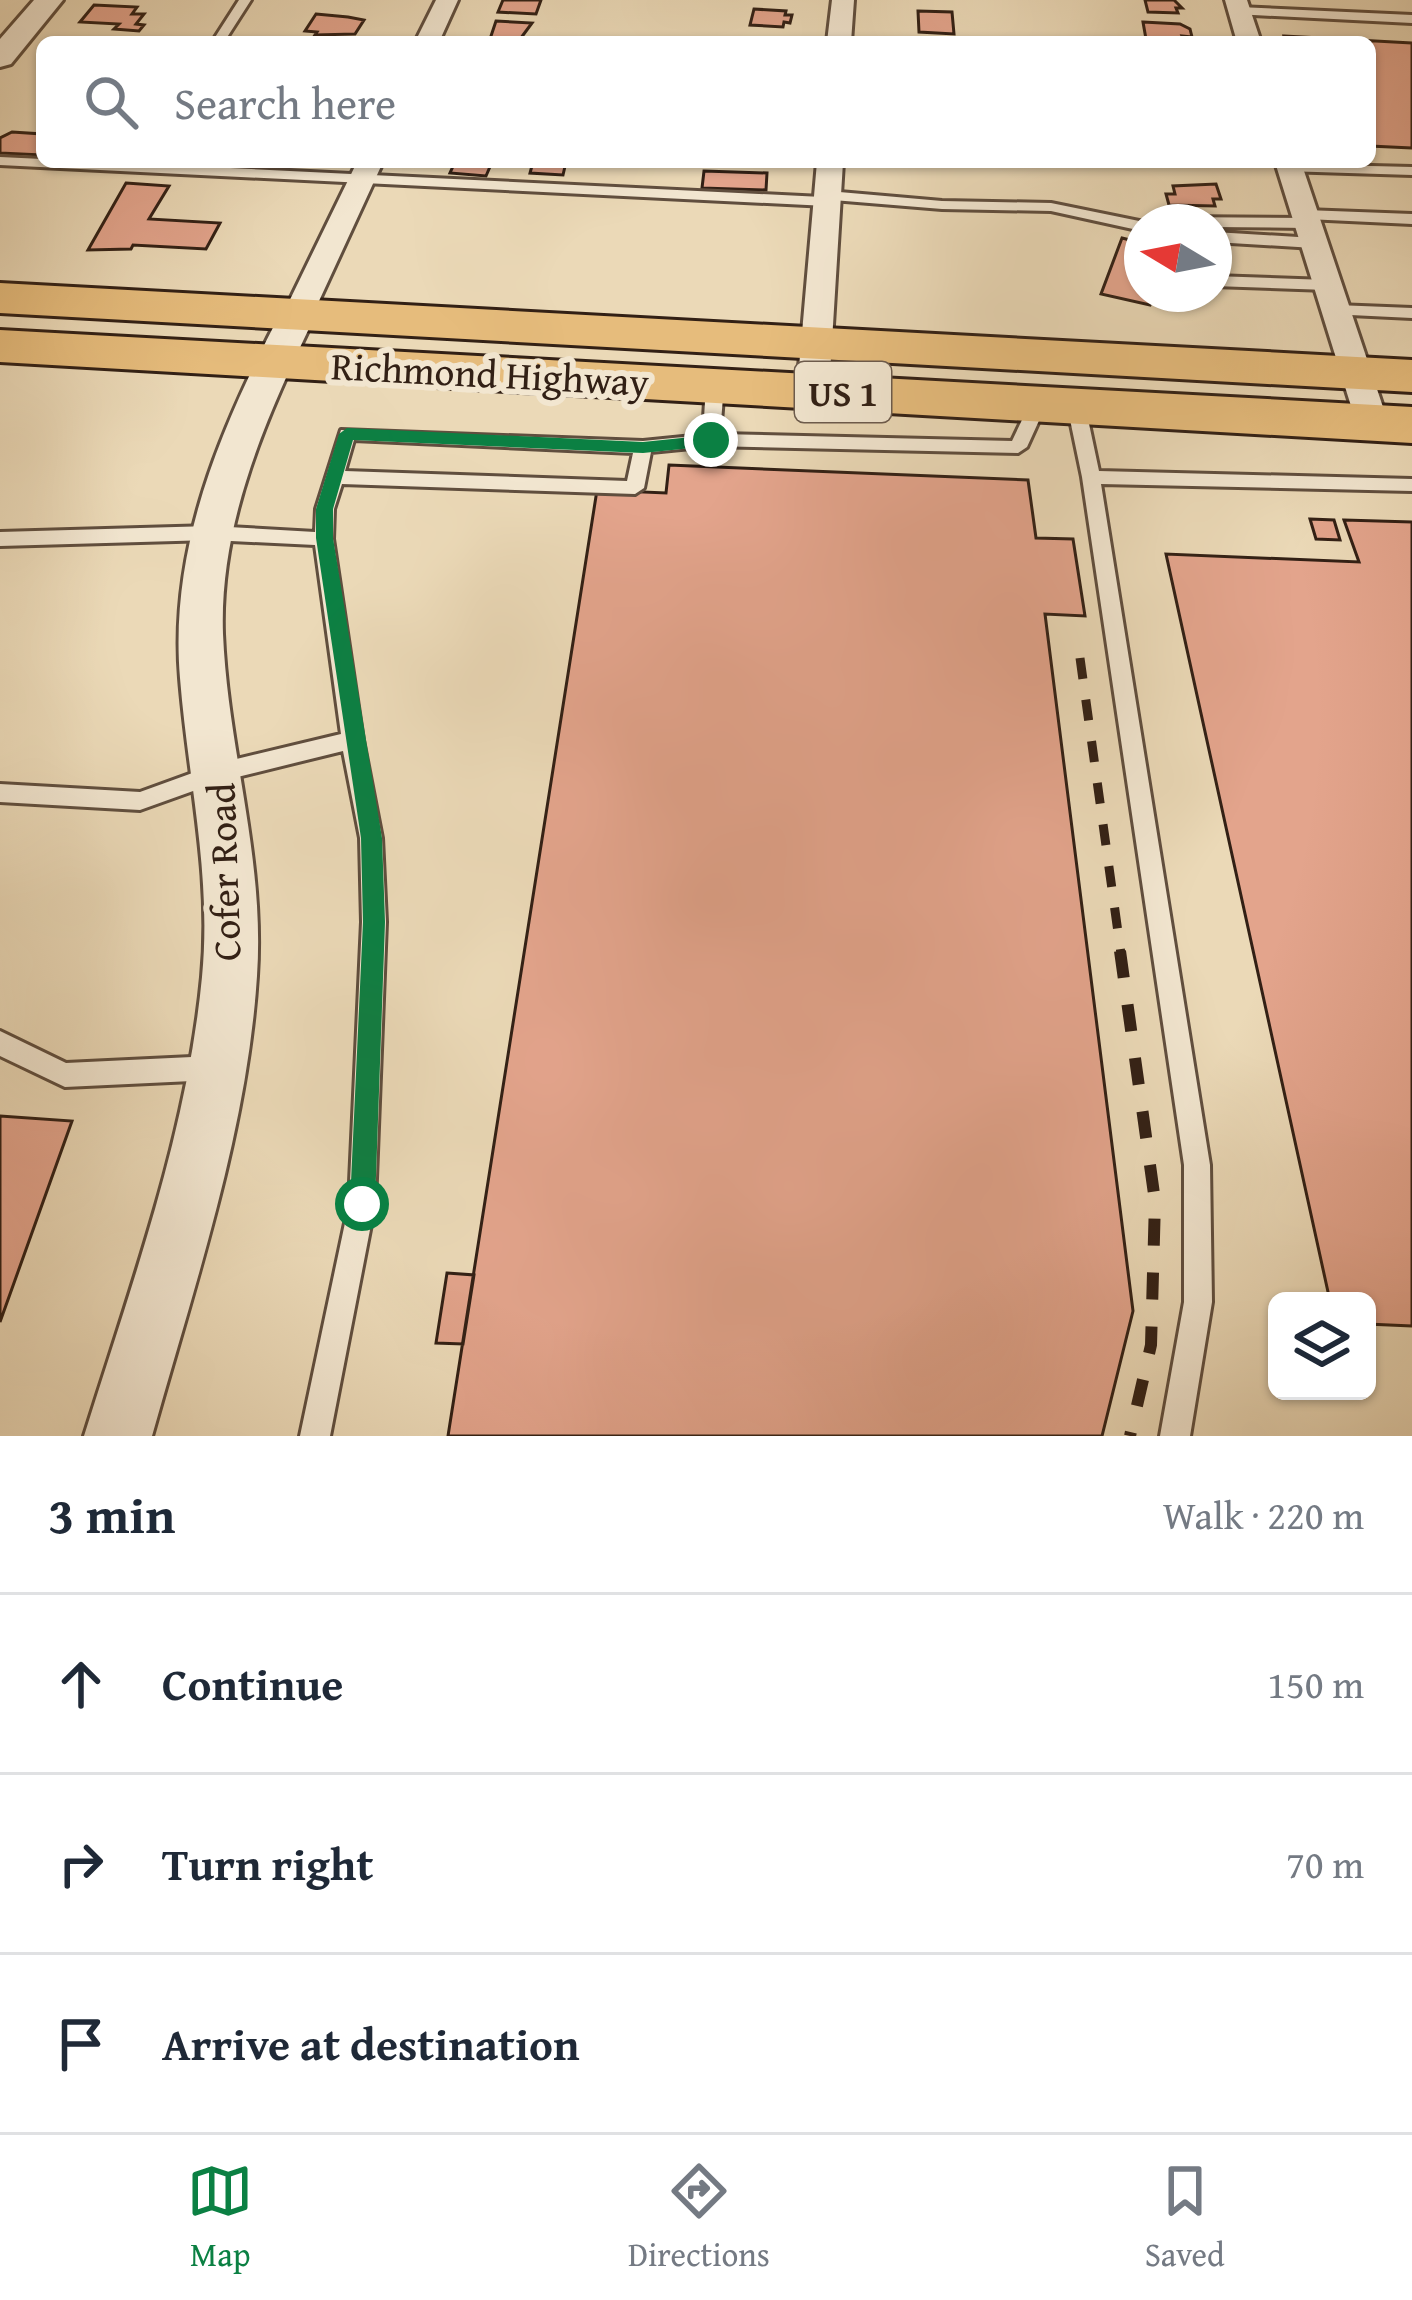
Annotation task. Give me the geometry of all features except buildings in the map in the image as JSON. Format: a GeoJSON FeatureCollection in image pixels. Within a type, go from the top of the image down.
{"type":"FeatureCollection","features":[{"type":"Feature","properties":{"kind":"main road","name":"Richmond Highway"},"geometry":{"type":"LineString","coordinates":[[0,298],[298,314],[815,367],[1057,404],[1392,423]]}},
{"type":"Feature","properties":{"kind":"main road","name":"Richmond Highway"},"geometry":{"type":"LineString","coordinates":[[0,346],[715,385],[815,367],[1412,376]]}},
{"type":"Feature","properties":{"kind":"street"},"geometry":{"type":"LineString","coordinates":[[0,58],[49,0]]}},
{"type":"Feature","properties":{"kind":"street"},"geometry":{"type":"LineString","coordinates":[[431,36],[447,0]]}},
{"type":"Feature","properties":{"kind":"street"},"geometry":{"type":"LineString","coordinates":[[839,36],[842,0]]}},
{"type":"Feature","properties":{"kind":"street"},"geometry":{"type":"LineString","coordinates":[[1238,6],[1248,36]]}},
{"type":"Feature","properties":{"kind":"street"},"geometry":{"type":"LineString","coordinates":[[815,367],[830,168]]}},
{"type":"Feature","properties":{"kind":"street"},"geometry":{"type":"LineString","coordinates":[[1290,168],[1356,373],[1392,423]]}},
{"type":"Feature","properties":{"kind":"street"},"geometry":{"type":"LineString","coordinates":[[298,314],[366,171]]}},
{"type":"Feature","properties":{"kind":"street","name":"Cofer Road"},"geometry":{"type":"LineString","coordinates":[[118,1436],[166,1271],[225,1011],[233,914],[228,817],[203,677],[200,617],[211,532],[232,456],[298,314]]}},
{"type":"Feature","properties":{"kind":"lane"},"geometry":{"type":"LineString","coordinates":[[222,36],[245,0]]}},
{"type":"Feature","properties":{"kind":"lane"},"geometry":{"type":"LineString","coordinates":[[1238,6],[1412,19]]}},
{"type":"Feature","properties":{"kind":"lane"},"geometry":{"type":"LineString","coordinates":[[0,161],[36,162]]}},
{"type":"Feature","properties":{"kind":"lane"},"geometry":{"type":"LineString","coordinates":[[230,168],[1051,207],[1124,222]]}},
{"type":"Feature","properties":{"kind":"lane"},"geometry":{"type":"LineString","coordinates":[[1350,168],[1412,171]]}},
{"type":"Feature","properties":{"kind":"lane"},"geometry":{"type":"LineString","coordinates":[[1232,235],[1412,219]]}},
{"type":"Feature","properties":{"kind":"lane"},"geometry":{"type":"LineString","coordinates":[[1232,224],[1309,227]]}},
{"type":"Feature","properties":{"kind":"lane"},"geometry":{"type":"LineString","coordinates":[[1232,283],[1412,313]]}},
{"type":"Feature","properties":{"kind":"lane"},"geometry":{"type":"LineString","coordinates":[[711,440],[715,385]]}},
{"type":"Feature","properties":{"kind":"lane"},"geometry":{"type":"LineString","coordinates":[[315,1436],[362,1204],[374,922],[371,838],[352,740],[324,538],[325,509],[347,434],[643,447],[711,440],[1018,447],[1057,404],[1091,477],[1197,1165],[1198,1302],[1175,1436]]}},
{"type":"Feature","properties":{"kind":"lane"},"geometry":{"type":"LineString","coordinates":[[333,477],[635,488],[643,447]]}},
{"type":"Feature","properties":{"kind":"lane"},"geometry":{"type":"LineString","coordinates":[[1091,477],[1412,485]]}},
{"type":"Feature","properties":{"kind":"lane"},"geometry":{"type":"LineString","coordinates":[[0,538],[211,532],[324,538]]}},
{"type":"Feature","properties":{"kind":"lane"},"geometry":{"type":"LineString","coordinates":[[0,793],[140,801],[220,772],[352,740]]}},
{"type":"Feature","properties":{"kind":"lane"},"geometry":{"type":"LineString","coordinates":[[0,1043],[65,1075],[214,1067]]}},
{"type":"Feature","properties":{"kind":"railway"},"geometry":{"type":"LineString","coordinates":[[1080,658],[1121,954]]}},
{"type":"Feature","properties":{"kind":"railway"},"geometry":{"type":"LineString","coordinates":[[1120,951],[1155,1201],[1151,1345],[1130,1436]]}},
{"type":"Feature","properties":{"kind":"route"},"geometry":{"type":"LineString","coordinates":[[362,1204],[374,922],[371,838],[352,740],[324,538],[325,509],[347,434],[643,447],[711,440]]}}]}
